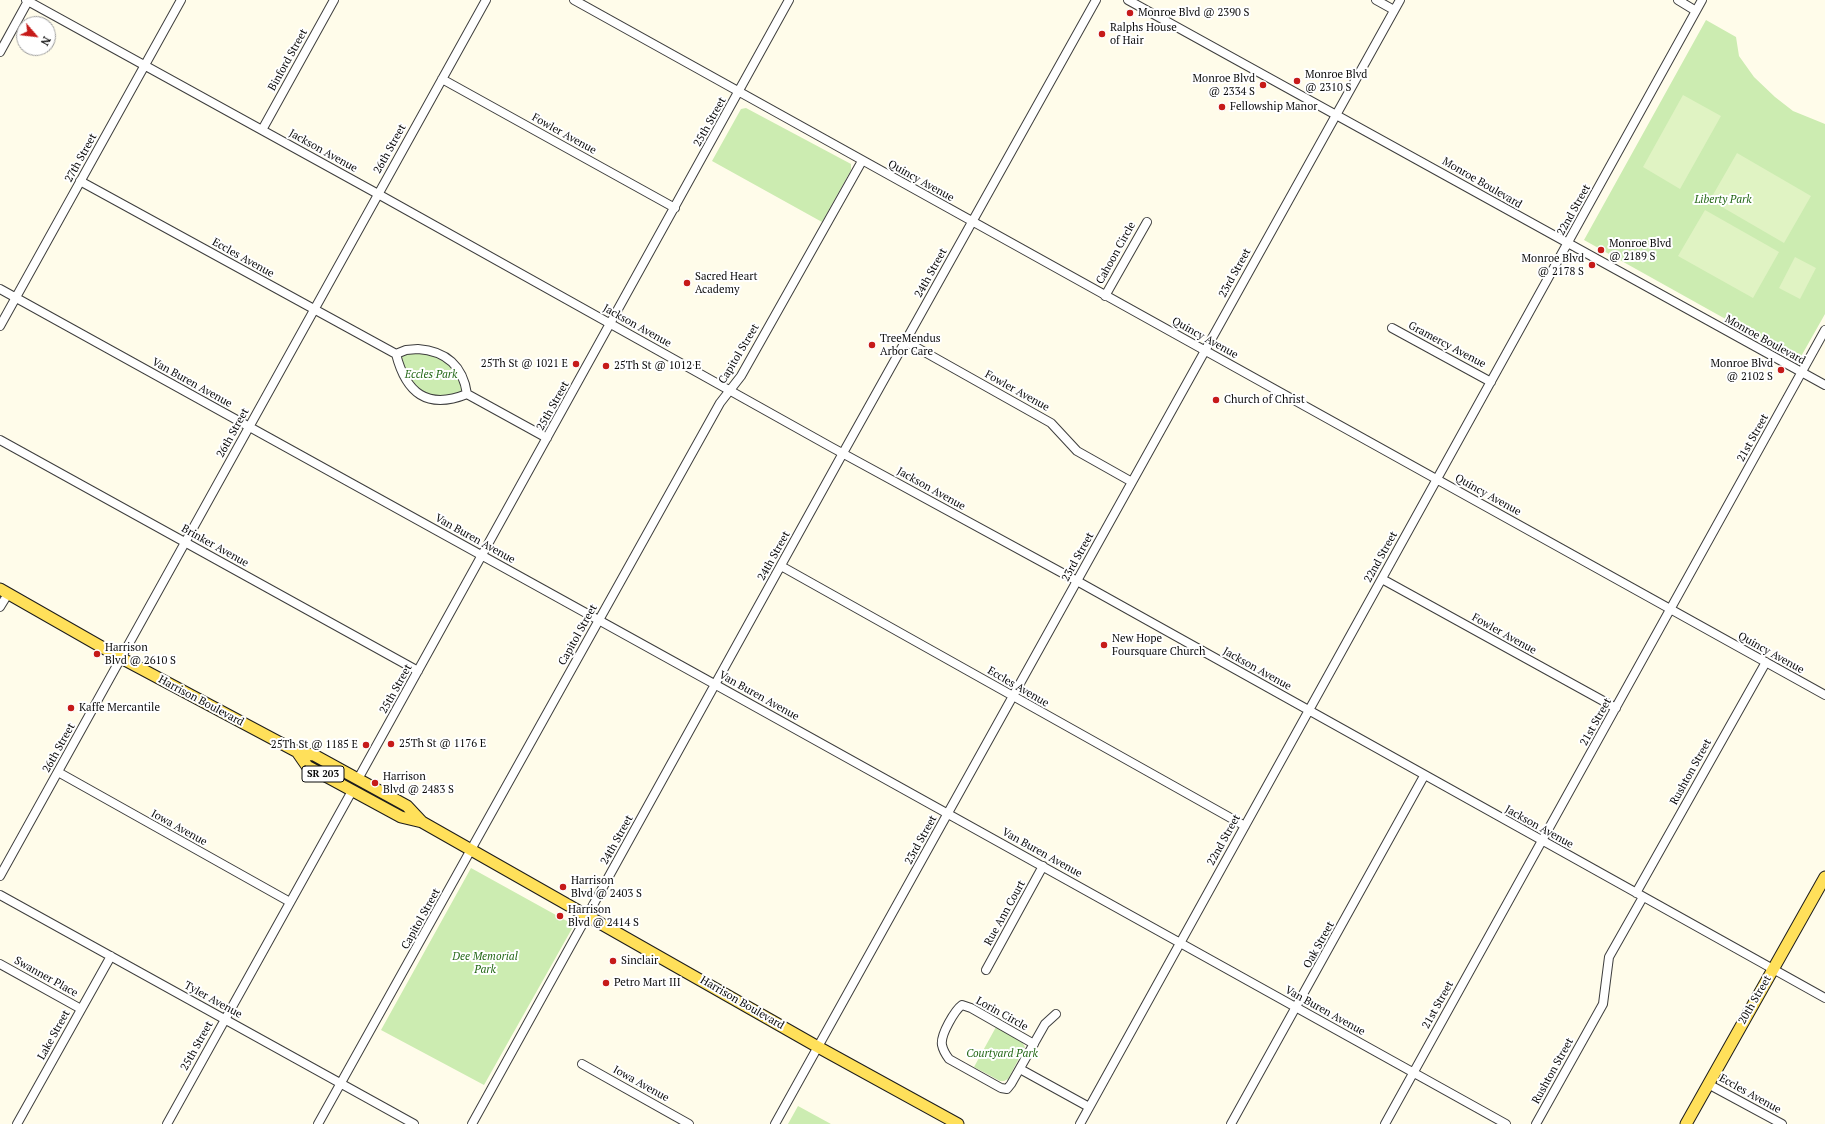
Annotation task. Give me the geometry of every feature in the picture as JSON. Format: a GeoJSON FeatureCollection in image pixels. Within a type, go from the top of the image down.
{"type":"FeatureCollection","features":[{"type":"Feature","properties":{"kind":"main road","name":"Harrison Boulevard"},"geometry":{"type":"LineString","coordinates":[[4,592],[122,658],[349,780],[358,779],[407,806],[422,822]]}},
{"type":"Feature","properties":{"kind":"main road","name":"Harrison Boulevard"},"geometry":{"type":"LineString","coordinates":[[298,753],[308,766],[352,791],[363,790],[422,822],[818,1047],[958,1124]]}},
{"type":"Feature","properties":{"kind":"main road","name":"20th Street"},"geometry":{"type":"LineString","coordinates":[[1686,1124],[1825,877]]}},
{"type":"Feature","properties":{"kind":"street","name":"27th Street"},"geometry":{"type":"LineString","coordinates":[[0,326],[181,0]]}},
{"type":"Feature","properties":{"kind":"street","name":"Binford Street"},"geometry":{"type":"LineString","coordinates":[[262,130],[334,0]]}},
{"type":"Feature","properties":{"kind":"street","name":"26th Street"},"geometry":{"type":"LineString","coordinates":[[0,876],[486,0]]}},
{"type":"Feature","properties":{"kind":"street","name":"Quincy Avenue"},"geometry":{"type":"LineString","coordinates":[[574,0],[1825,695]]}},
{"type":"Feature","properties":{"kind":"street","name":"25th Street"},"geometry":{"type":"LineString","coordinates":[[358,779],[789,0]]}},
{"type":"Feature","properties":{"kind":"street","name":"24th Street"},"geometry":{"type":"LineString","coordinates":[[472,1124],[843,453],[1096,0]]}},
{"type":"Feature","properties":{"kind":"street","name":"Monroe Boulevard"},"geometry":{"type":"LineString","coordinates":[[1128,0],[1825,386]]}},
{"type":"Feature","properties":{"kind":"street"},"geometry":{"type":"LineString","coordinates":[[1376,0],[1394,10]]}},
{"type":"Feature","properties":{"kind":"street","name":"23rd Street"},"geometry":{"type":"LineString","coordinates":[[775,1124],[1400,0]]}},
{"type":"Feature","properties":{"kind":"street"},"geometry":{"type":"LineString","coordinates":[[1678,0],[1696,10]]}},
{"type":"Feature","properties":{"kind":"street","name":"22nd Street"},"geometry":{"type":"LineString","coordinates":[[1080,1124],[1310,711],[1702,0]]}},
{"type":"Feature","properties":{"kind":"street","name":"Jackson Avenue"},"geometry":{"type":"LineString","coordinates":[[27,1],[378,194],[730,391],[1077,581],[1424,776],[1825,998]]}},
{"type":"Feature","properties":{"kind":"street"},"geometry":{"type":"LineString","coordinates":[[0,52],[27,1]]}},
{"type":"Feature","properties":{"kind":"street","name":"Fowler Avenue"},"geometry":{"type":"LineString","coordinates":[[442,79],[675,208]]}},
{"type":"Feature","properties":{"kind":"street","name":"Capitol Street"},"geometry":{"type":"LineString","coordinates":[[318,1124],[342,1084],[720,403],[741,376],[862,160]]}},
{"type":"Feature","properties":{"kind":"street","name":"Eccles Avenue"},"geometry":{"type":"LineString","coordinates":[[80,181],[396,354]]}},
{"type":"Feature","properties":{"kind":"street","name":"Cahoon Circle"},"geometry":{"type":"LineString","coordinates":[[1105,296],[1147,222]]}},
{"type":"Feature","properties":{"kind":"street","name":"Van Buren Avenue"},"geometry":{"type":"LineString","coordinates":[[0,289],[482,556],[600,619],[715,685],[949,813],[1506,1124]]}},
{"type":"Feature","properties":{"kind":"street","name":"Gramercy Avenue"},"geometry":{"type":"LineString","coordinates":[[1392,328],[1491,382]]}},
{"type":"Feature","properties":{"kind":"street","name":"21st Street"},"geometry":{"type":"LineString","coordinates":[[1385,1124],[1825,330]]}},
{"type":"Feature","properties":{"kind":"street","name":"Fowler Avenue"},"geometry":{"type":"LineString","coordinates":[[906,342],[1051,423],[1077,452],[1132,482]]}},
{"type":"Feature","properties":{"kind":"street"},"geometry":{"type":"LineString","coordinates":[[467,394],[457,398],[439,401],[431,400],[416,392],[405,379],[396,354],[406,350],[418,349],[439,353],[452,363],[461,373],[467,394],[547,438]]}},
{"type":"Feature","properties":{"kind":"street","name":"Brinker Avenue"},"geometry":{"type":"LineString","coordinates":[[0,440],[418,671]]}},
{"type":"Feature","properties":{"kind":"street","name":"Eccles Avenue"},"geometry":{"type":"LineString","coordinates":[[781,566],[1003,690],[1012,697],[1245,826]]}},
{"type":"Feature","properties":{"kind":"street","name":"Fowler Avenue"},"geometry":{"type":"LineString","coordinates":[[1382,579],[1616,708]]}},
{"type":"Feature","properties":{"kind":"street"},"geometry":{"type":"LineString","coordinates":[[0,607],[4,592]]}},
{"type":"Feature","properties":{"kind":"street","name":"Rushton Street"},"geometry":{"type":"LineString","coordinates":[[1536,1124],[1602,1004],[1609,957],[1640,895],[1766,662]]}},
{"type":"Feature","properties":{"kind":"street","name":"Iowa Avenue"},"geometry":{"type":"LineString","coordinates":[[58,772],[290,902]]}},
{"type":"Feature","properties":{"kind":"street","name":"Oak Street"},"geometry":{"type":"LineString","coordinates":[[1231,1124],[1297,1008],[1424,776]]}},
{"type":"Feature","properties":{"kind":"street","name":"25th Street"},"geometry":{"type":"LineString","coordinates":[[167,1124],[352,791]]}},
{"type":"Feature","properties":{"kind":"street","name":"Rue Ann Court"},"geometry":{"type":"LineString","coordinates":[[986,970],[1043,866]]}},
{"type":"Feature","properties":{"kind":"street","name":"Tyler Avenue"},"geometry":{"type":"LineString","coordinates":[[0,894],[414,1124]]}},
{"type":"Feature","properties":{"kind":"street","name":"Lake Street"},"geometry":{"type":"LineString","coordinates":[[17,1124],[111,956]]}},
{"type":"Feature","properties":{"kind":"street","name":"Swanner Place"},"geometry":{"type":"LineString","coordinates":[[0,964],[81,1009]]}},
{"type":"Feature","properties":{"kind":"street","name":"Lorin Circle"},"geometry":{"type":"LineString","coordinates":[[962,1005],[971,1008],[1034,1044],[1009,1087],[1004,1089],[949,1059],[942,1044],[942,1038],[957,1009],[962,1005]]}},
{"type":"Feature","properties":{"kind":"street"},"geometry":{"type":"LineString","coordinates":[[1034,1044],[1045,1024],[1056,1014]]}},
{"type":"Feature","properties":{"kind":"street","name":"Iowa Avenue"},"geometry":{"type":"LineString","coordinates":[[582,1064],[689,1124]]}},
{"type":"Feature","properties":{"kind":"street"},"geometry":{"type":"LineString","coordinates":[[1020,1069],[1089,1107]]}},
{"type":"Feature","properties":{"kind":"street","name":"Eccles Avenue"},"geometry":{"type":"LineString","coordinates":[[1708,1084],[1782,1124]]}},
{"type":"Feature","properties":{"kind":"green space","name":"Liberty Park"},"geometry":{"type":"Polygon","coordinates":[[[1706,20],[1736,37],[1739,56],[1754,77],[1775,97],[1793,111],[1825,124],[1825,314],[1799,360],[1584,240],[1706,20]]]}},
{"type":"Feature","properties":{"kind":"green space"},"geometry":{"type":"Polygon","coordinates":[[[1683,95],[1721,116],[1680,189],[1643,167],[1683,95]]]}},
{"type":"Feature","properties":{"kind":"green space"},"geometry":{"type":"Polygon","coordinates":[[[746,108],[851,164],[851,170],[822,222],[712,161],[741,109],[746,108]]]}},
{"type":"Feature","properties":{"kind":"green space"},"geometry":{"type":"Polygon","coordinates":[[[1737,153],[1811,196],[1784,243],[1710,200],[1737,153]]]}},
{"type":"Feature","properties":{"kind":"green space"},"geometry":{"type":"Polygon","coordinates":[[[1705,210],[1779,252],[1753,298],[1678,256],[1705,210]]]}},
{"type":"Feature","properties":{"kind":"green space"},"geometry":{"type":"Polygon","coordinates":[[[1795,257],[1816,268],[1800,299],[1779,288],[1795,257]]]}},
{"type":"Feature","properties":{"kind":"green space","name":"Eccles Park"},"geometry":{"type":"Polygon","coordinates":[[[412,352],[430,355],[446,362],[457,374],[462,392],[447,397],[433,396],[419,389],[413,384],[401,360],[402,356],[412,352]]]}},
{"type":"Feature","properties":{"kind":"green space","name":"Dee Memorial Park"},"geometry":{"type":"Polygon","coordinates":[[[471,868],[574,925],[484,1085],[381,1030],[471,868]]]}},
{"type":"Feature","properties":{"kind":"green space","name":"Courtyard Park"},"geometry":{"type":"Polygon","coordinates":[[[996,1027],[1022,1042],[1025,1047],[1008,1079],[1004,1081],[1000,1081],[974,1067],[996,1027]]]}},
{"type":"Feature","properties":{"kind":"green space"},"geometry":{"type":"Polygon","coordinates":[[[798,1106],[831,1124],[788,1124],[798,1106]]]}},
{"type":"Feature","properties":{"kind":"place","name":"Monroe Blvd @ 2390 S"},"geometry":{"type":"Point","coordinates":[1130,13]}},
{"type":"Feature","properties":{"kind":"place","name":"Ralphs House of Hair"},"geometry":{"type":"Point","coordinates":[1102,34]}},
{"type":"Feature","properties":{"kind":"place","name":"Monroe Blvd @ 2310 S"},"geometry":{"type":"Point","coordinates":[1297,81]}},
{"type":"Feature","properties":{"kind":"place","name":"Monroe Blvd @ 2334 S"},"geometry":{"type":"Point","coordinates":[1263,85]}},
{"type":"Feature","properties":{"kind":"place","name":"Fellowship Manor"},"geometry":{"type":"Point","coordinates":[1222,107]}},
{"type":"Feature","properties":{"kind":"place","name":"Monroe Blvd @ 2189 S"},"geometry":{"type":"Point","coordinates":[1601,250]}},
{"type":"Feature","properties":{"kind":"place","name":"Monroe Blvd @ 2178 S"},"geometry":{"type":"Point","coordinates":[1592,265]}},
{"type":"Feature","properties":{"kind":"place","name":"Sacred Heart Academy"},"geometry":{"type":"Point","coordinates":[687,283]}},
{"type":"Feature","properties":{"kind":"place","name":"TreeMendus Arbor Care"},"geometry":{"type":"Point","coordinates":[872,345]}},
{"type":"Feature","properties":{"kind":"place","name":"25Th St @ 1021 E"},"geometry":{"type":"Point","coordinates":[576,364]}},
{"type":"Feature","properties":{"kind":"place","name":"25Th St @ 1012 E"},"geometry":{"type":"Point","coordinates":[606,366]}},
{"type":"Feature","properties":{"kind":"place","name":"Monroe Blvd @ 2102 S"},"geometry":{"type":"Point","coordinates":[1781,370]}},
{"type":"Feature","properties":{"kind":"place","name":"Church of Christ"},"geometry":{"type":"Point","coordinates":[1216,400]}},
{"type":"Feature","properties":{"kind":"place","name":"New Hope Foursquare Church"},"geometry":{"type":"Point","coordinates":[1104,645]}},
{"type":"Feature","properties":{"kind":"place","name":"Harrison Blvd @ 2610 S"},"geometry":{"type":"Point","coordinates":[97,654]}},
{"type":"Feature","properties":{"kind":"place","name":"Kaffe Mercantile"},"geometry":{"type":"Point","coordinates":[71,708]}},
{"type":"Feature","properties":{"kind":"place","name":"25Th St @ 1176 E"},"geometry":{"type":"Point","coordinates":[391,744]}},
{"type":"Feature","properties":{"kind":"place","name":"25Th St @ 1185 E"},"geometry":{"type":"Point","coordinates":[366,745]}},
{"type":"Feature","properties":{"kind":"place","name":"Harrison Blvd @ 2483 S"},"geometry":{"type":"Point","coordinates":[375,783]}},
{"type":"Feature","properties":{"kind":"place","name":"Harrison Blvd @ 2403 S"},"geometry":{"type":"Point","coordinates":[563,887]}},
{"type":"Feature","properties":{"kind":"place","name":"Harrison Blvd @ 2414 S"},"geometry":{"type":"Point","coordinates":[560,916]}},
{"type":"Feature","properties":{"kind":"place","name":"Sinclair"},"geometry":{"type":"Point","coordinates":[613,961]}},
{"type":"Feature","properties":{"kind":"place","name":"Petro Mart III"},"geometry":{"type":"Point","coordinates":[606,983]}}]}
